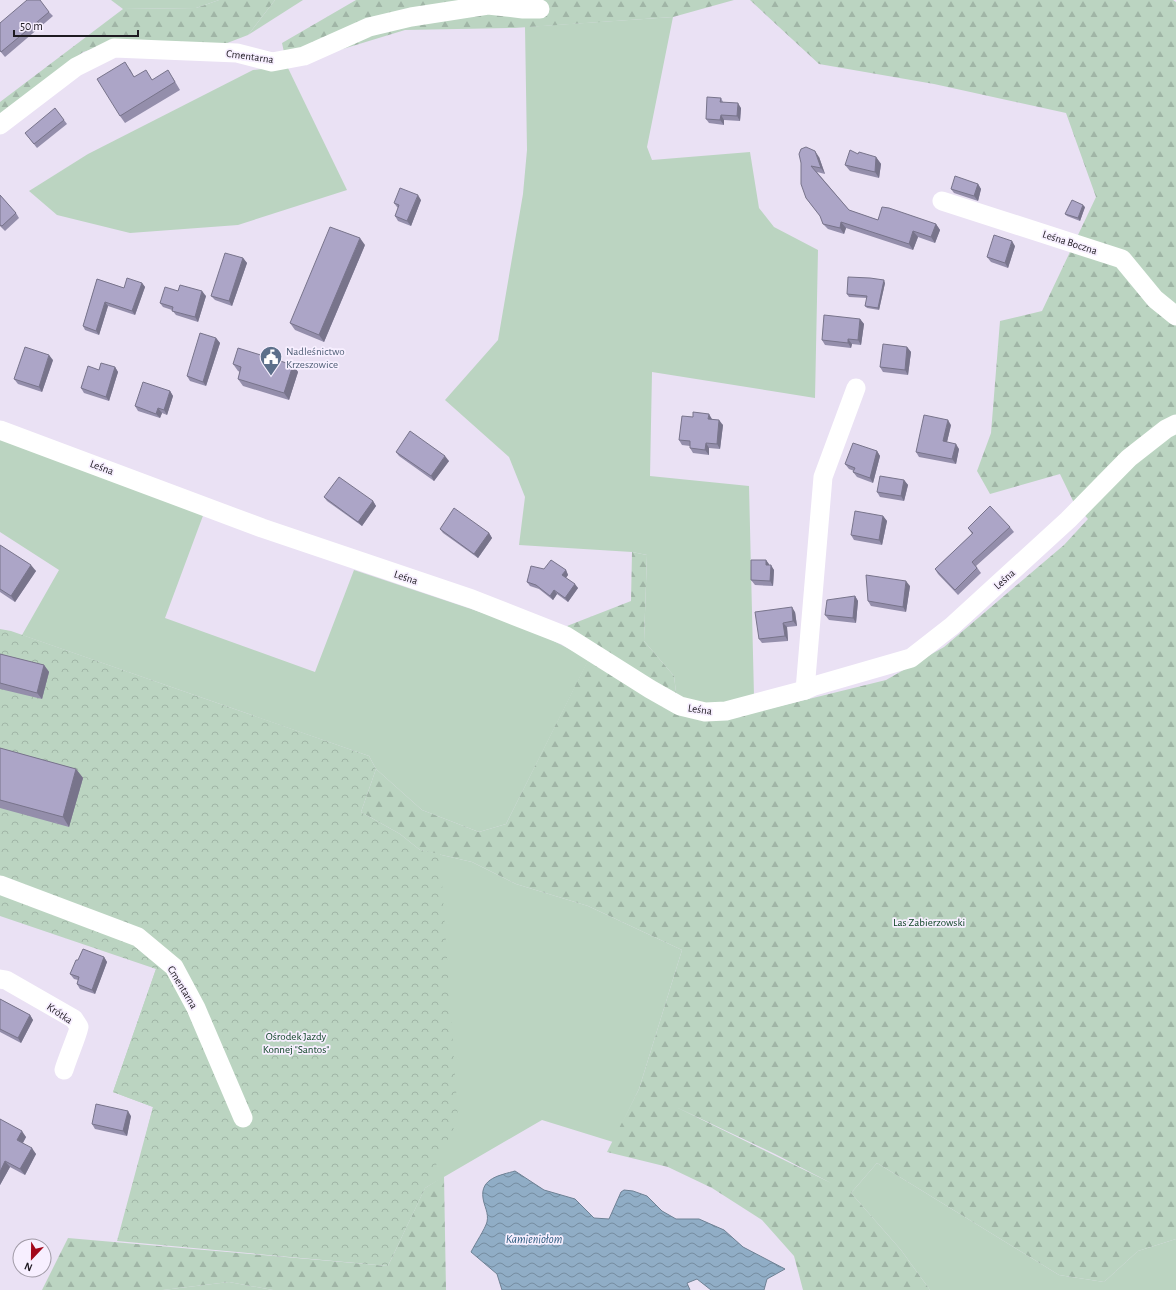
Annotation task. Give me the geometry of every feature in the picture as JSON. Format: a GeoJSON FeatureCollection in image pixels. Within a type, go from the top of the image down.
{"type":"FeatureCollection","features":[{"type":"Feature","properties":{"kind":"street","name":"Cmentarna"},"geometry":{"type":"LineString","coordinates":[[0,125],[76,67],[114,48],[237,53],[272,62],[304,56],[369,27],[411,17],[488,5],[522,9],[540,9]]}},
{"type":"Feature","properties":{"kind":"street","name":"Leśna Boczna"},"geometry":{"type":"LineString","coordinates":[[942,201],[1122,259],[1154,300],[1176,316]]}},
{"type":"Feature","properties":{"kind":"street"},"geometry":{"type":"LineString","coordinates":[[805,690],[822,477],[856,388]]}},
{"type":"Feature","properties":{"kind":"street","name":"Leśna"},"geometry":{"type":"LineString","coordinates":[[0,430],[262,528],[472,599],[566,636],[680,706],[706,712],[726,711],[805,690],[814,686],[911,658],[952,626],[1068,520],[1128,458],[1166,429],[1176,424]]}},
{"type":"Feature","properties":{"kind":"street","name":"Cmentarna"},"geometry":{"type":"LineString","coordinates":[[0,885],[138,937],[174,967],[196,1008],[243,1118]]}},
{"type":"Feature","properties":{"kind":"street","name":"Krótka"},"geometry":{"type":"LineString","coordinates":[[0,979],[6,980],[74,1019],[79,1027],[77,1036],[69,1052],[64,1070]]}},
{"type":"Feature","properties":{"kind":"green space"},"geometry":{"type":"Polygon","coordinates":[[[111,0],[219,0],[196,8],[123,9],[111,0]]]}},
{"type":"Feature","properties":{"kind":"green space"},"geometry":{"type":"Polygon","coordinates":[[[219,0],[275,0],[248,35],[222,45],[115,42],[83,52],[0,118],[0,102],[123,9],[196,8],[219,0]]]}},
{"type":"Feature","properties":{"kind":"green space"},"geometry":{"type":"Polygon","coordinates":[[[275,0],[303,0],[248,35],[275,0]]]}},
{"type":"Feature","properties":{"kind":"green space"},"geometry":{"type":"Polygon","coordinates":[[[356,0],[734,0],[673,17],[514,28],[405,30],[287,66],[282,43],[356,0]]]}},
{"type":"Feature","properties":{"kind":"green space","name":"Las Zabierzowski"},"geometry":{"type":"Polygon","coordinates":[[[750,0],[1173,0],[1176,2],[1176,1239],[1138,1251],[1104,1282],[1059,1275],[877,1163],[851,1193],[901,1250],[930,1290],[803,1290],[794,1256],[762,1220],[712,1188],[668,1167],[607,1152],[639,1089],[682,950],[588,906],[516,884],[472,862],[420,850],[400,834],[361,812],[376,769],[422,810],[479,832],[506,824],[595,646],[567,626],[631,601],[632,552],[647,555],[644,641],[674,676],[677,700],[756,712],[886,680],[944,647],[1064,545],[1088,519],[1075,505],[1060,474],[990,494],[977,471],[991,433],[1000,321],[1042,311],[1096,197],[1066,113],[934,84],[819,64],[750,0]],[[676,1107],[831,1183],[775,1154],[676,1107]]]}},
{"type":"Feature","properties":{"kind":"green space"},"geometry":{"type":"Polygon","coordinates":[[[673,17],[647,147],[652,160],[750,152],[759,208],[774,227],[818,250],[815,398],[652,372],[650,476],[749,486],[754,696],[710,706],[677,700],[674,676],[644,641],[647,555],[632,552],[519,545],[525,497],[509,457],[445,400],[498,340],[523,194],[527,150],[525,27],[673,17]]]}},
{"type":"Feature","properties":{"kind":"green space"},"geometry":{"type":"Polygon","coordinates":[[[287,66],[347,190],[238,225],[130,233],[57,215],[29,191],[88,154],[253,70],[287,66]]]}},
{"type":"Feature","properties":{"kind":"green space"},"geometry":{"type":"Polygon","coordinates":[[[0,437],[204,513],[165,618],[315,672],[354,570],[528,628],[589,659],[506,824],[479,832],[422,810],[376,769],[369,756],[22,635],[59,570],[0,532],[0,437]]]}},
{"type":"Feature","properties":{"kind":"green space","name":"Ośrodek Jazdy Konnej \"Santos\""},"geometry":{"type":"Polygon","coordinates":[[[0,629],[11,631],[369,756],[376,769],[361,812],[400,834],[420,850],[440,854],[458,1119],[388,1266],[117,1241],[153,1107],[113,1092],[156,969],[0,916],[0,629]]]}},
{"type":"Feature","properties":{"kind":"green space"},"geometry":{"type":"Polygon","coordinates":[[[420,850],[472,862],[516,884],[588,906],[682,950],[639,1089],[613,1142],[542,1120],[425,1188],[144,1143],[153,1107],[113,1092],[156,969],[420,850]]]}},
{"type":"Feature","properties":{"kind":"green space"},"geometry":{"type":"Polygon","coordinates":[[[877,1163],[1059,1275],[1104,1282],[1138,1251],[1176,1239],[1176,1290],[930,1290],[901,1250],[851,1193],[877,1163]]]}},
{"type":"Feature","properties":{"kind":"green space"},"geometry":{"type":"Polygon","coordinates":[[[444,1176],[446,1290],[273,1290],[229,1282],[163,1290],[42,1290],[48,1278],[52,1278],[52,1270],[68,1238],[388,1266],[425,1188],[444,1176]]]}},
{"type":"Feature","properties":{"kind":"green space"},"geometry":{"type":"Polygon","coordinates":[[[229,1282],[273,1290],[163,1290],[229,1282]]]}},
{"type":"Feature","properties":{"kind":"water","name":"Kamieniołom"},"geometry":{"type":"Polygon","coordinates":[[[515,1171],[544,1190],[575,1199],[594,1218],[609,1219],[621,1192],[624,1190],[633,1191],[647,1196],[662,1211],[676,1219],[699,1219],[724,1230],[743,1247],[785,1269],[767,1279],[764,1290],[711,1290],[697,1279],[687,1283],[690,1290],[502,1290],[497,1274],[471,1252],[487,1222],[487,1213],[483,1198],[485,1186],[493,1178],[515,1171]]]}},
{"type":"Feature","properties":{"kind":"building"},"geometry":{"type":"Polygon","coordinates":[[[27,0],[40,0],[49,12],[1,52],[0,23],[27,0]]]}},
{"type":"Feature","properties":{"kind":"building"},"geometry":{"type":"Polygon","coordinates":[[[125,62],[134,77],[146,70],[152,80],[168,70],[175,82],[120,116],[97,79],[125,62]]]}},
{"type":"Feature","properties":{"kind":"building"},"geometry":{"type":"Polygon","coordinates":[[[707,97],[721,98],[720,102],[738,103],[737,116],[721,115],[720,120],[706,119],[707,97]]]}},
{"type":"Feature","properties":{"kind":"building"},"geometry":{"type":"Polygon","coordinates":[[[55,108],[64,120],[34,144],[25,133],[55,108]]]}},
{"type":"Feature","properties":{"kind":"building"},"geometry":{"type":"Polygon","coordinates":[[[806,147],[815,151],[821,168],[811,166],[849,210],[878,220],[882,207],[889,208],[936,224],[931,237],[913,231],[909,244],[841,222],[840,228],[823,224],[820,216],[806,198],[801,184],[801,163],[799,154],[801,149],[806,147]]]}},
{"type":"Feature","properties":{"kind":"building"},"geometry":{"type":"Polygon","coordinates":[[[850,150],[858,154],[859,152],[876,157],[875,172],[845,165],[850,150]]]}},
{"type":"Feature","properties":{"kind":"building"},"geometry":{"type":"Polygon","coordinates":[[[955,176],[978,184],[974,196],[951,189],[955,176]]]}},
{"type":"Feature","properties":{"kind":"building"},"geometry":{"type":"Polygon","coordinates":[[[400,188],[418,195],[407,221],[395,216],[399,205],[394,203],[400,188]]]}},
{"type":"Feature","properties":{"kind":"building"},"geometry":{"type":"Polygon","coordinates":[[[0,195],[16,213],[2,226],[0,225],[0,195]]]}},
{"type":"Feature","properties":{"kind":"building"},"geometry":{"type":"Polygon","coordinates":[[[1072,200],[1083,205],[1078,218],[1065,214],[1072,200]]]}},
{"type":"Feature","properties":{"kind":"building"},"geometry":{"type":"Polygon","coordinates":[[[330,227],[360,238],[319,335],[290,323],[330,227]]]}},
{"type":"Feature","properties":{"kind":"building"},"geometry":{"type":"Polygon","coordinates":[[[994,235],[1012,241],[1005,263],[987,257],[994,235]]]}},
{"type":"Feature","properties":{"kind":"building"},"geometry":{"type":"Polygon","coordinates":[[[225,253],[243,258],[229,301],[211,296],[225,253]]]}},
{"type":"Feature","properties":{"kind":"building"},"geometry":{"type":"Polygon","coordinates":[[[848,277],[884,280],[878,308],[865,306],[867,296],[847,294],[848,277]]]}},
{"type":"Feature","properties":{"kind":"building"},"geometry":{"type":"Polygon","coordinates":[[[127,278],[142,283],[132,311],[105,302],[96,331],[83,326],[97,279],[124,288],[127,278]]]}},
{"type":"Feature","properties":{"kind":"building"},"geometry":{"type":"Polygon","coordinates":[[[180,285],[202,291],[195,317],[172,311],[173,307],[160,303],[165,287],[178,291],[180,285]]]}},
{"type":"Feature","properties":{"kind":"building"},"geometry":{"type":"Polygon","coordinates":[[[824,315],[860,319],[858,340],[848,339],[848,343],[822,340],[824,315]]]}},
{"type":"Feature","properties":{"kind":"building"},"geometry":{"type":"Polygon","coordinates":[[[200,333],[216,338],[203,382],[187,376],[200,333]]]}},
{"type":"Feature","properties":{"kind":"building"},"geometry":{"type":"Polygon","coordinates":[[[883,344],[907,347],[905,370],[880,367],[883,344]]]}},
{"type":"Feature","properties":{"kind":"building"},"geometry":{"type":"Polygon","coordinates":[[[25,347],[49,355],[39,387],[14,379],[25,347]]]}},
{"type":"Feature","properties":{"kind":"building","name":"Nadleśnictwo Krzeszowice"},"geometry":{"type":"Polygon","coordinates":[[[238,348],[293,365],[284,393],[238,379],[241,367],[233,364],[238,348]]]}},
{"type":"Feature","properties":{"kind":"building"},"geometry":{"type":"Polygon","coordinates":[[[101,363],[115,367],[106,397],[81,388],[88,366],[99,370],[101,363]]]}},
{"type":"Feature","properties":{"kind":"building"},"geometry":{"type":"Polygon","coordinates":[[[143,382],[170,391],[164,410],[158,408],[156,414],[135,406],[143,382]]]}},
{"type":"Feature","properties":{"kind":"building"},"geometry":{"type":"Polygon","coordinates":[[[693,412],[709,414],[708,419],[719,420],[717,444],[706,443],[705,450],[690,448],[690,441],[679,440],[682,416],[693,417],[693,412]]]}},
{"type":"Feature","properties":{"kind":"building"},"geometry":{"type":"Polygon","coordinates":[[[924,415],[948,420],[943,441],[956,444],[952,459],[916,452],[924,415]]]}},
{"type":"Feature","properties":{"kind":"building"},"geometry":{"type":"Polygon","coordinates":[[[410,431],[445,456],[431,476],[396,452],[410,431]]]}},
{"type":"Feature","properties":{"kind":"building"},"geometry":{"type":"Polygon","coordinates":[[[853,443],[877,451],[870,478],[853,472],[855,468],[845,464],[853,443]]]}},
{"type":"Feature","properties":{"kind":"building"},"geometry":{"type":"Polygon","coordinates":[[[880,476],[904,480],[901,496],[877,492],[880,476]]]}},
{"type":"Feature","properties":{"kind":"building"},"geometry":{"type":"Polygon","coordinates":[[[339,477],[373,501],[358,522],[324,497],[339,477]]]}},
{"type":"Feature","properties":{"kind":"building"},"geometry":{"type":"Polygon","coordinates":[[[990,506],[1010,527],[972,562],[977,568],[955,590],[935,569],[973,533],[968,528],[990,506]]]}},
{"type":"Feature","properties":{"kind":"building"},"geometry":{"type":"Polygon","coordinates":[[[454,508],[489,533],[474,554],[440,529],[454,508]]]}},
{"type":"Feature","properties":{"kind":"building"},"geometry":{"type":"Polygon","coordinates":[[[855,511],[883,516],[879,540],[851,535],[855,511]]]}},
{"type":"Feature","properties":{"kind":"building"},"geometry":{"type":"Polygon","coordinates":[[[0,545],[31,565],[11,596],[0,589],[0,545]]]}},
{"type":"Feature","properties":{"kind":"building"},"geometry":{"type":"Polygon","coordinates":[[[551,560],[566,570],[562,575],[575,584],[565,598],[554,590],[550,596],[536,585],[527,582],[531,566],[544,569],[551,560]]]}},
{"type":"Feature","properties":{"kind":"building"},"geometry":{"type":"Polygon","coordinates":[[[751,560],[766,560],[766,565],[771,565],[770,581],[751,580],[751,560]]]}},
{"type":"Feature","properties":{"kind":"building"},"geometry":{"type":"Polygon","coordinates":[[[866,575],[906,581],[903,607],[868,601],[866,575]]]}},
{"type":"Feature","properties":{"kind":"building"},"geometry":{"type":"Polygon","coordinates":[[[855,596],[853,618],[825,615],[827,600],[855,596]]]}},
{"type":"Feature","properties":{"kind":"building"},"geometry":{"type":"Polygon","coordinates":[[[792,607],[793,621],[783,623],[785,636],[759,639],[755,612],[792,607]]]}},
{"type":"Feature","properties":{"kind":"building"},"geometry":{"type":"Polygon","coordinates":[[[0,654],[44,665],[37,693],[0,683],[0,654]]]}},
{"type":"Feature","properties":{"kind":"building"},"geometry":{"type":"Polygon","coordinates":[[[0,748],[76,769],[63,817],[0,800],[0,748]]]}},
{"type":"Feature","properties":{"kind":"building"},"geometry":{"type":"Polygon","coordinates":[[[83,949],[104,957],[92,990],[77,984],[79,977],[70,974],[83,949]]]}},
{"type":"Feature","properties":{"kind":"building"},"geometry":{"type":"Polygon","coordinates":[[[0,999],[30,1015],[18,1038],[0,1029],[0,999]]]}},
{"type":"Feature","properties":{"kind":"building"},"geometry":{"type":"Polygon","coordinates":[[[96,1104],[128,1111],[123,1131],[92,1124],[96,1104]]]}},
{"type":"Feature","properties":{"kind":"building"},"geometry":{"type":"Polygon","coordinates":[[[0,1119],[22,1131],[17,1140],[32,1148],[20,1169],[5,1161],[0,1172],[0,1119]]]}},
{"type":"Feature","properties":{"kind":"place","name":"Nadleśnictwo Krzeszowice"},"geometry":{"type":"Point","coordinates":[271,376]}}]}
